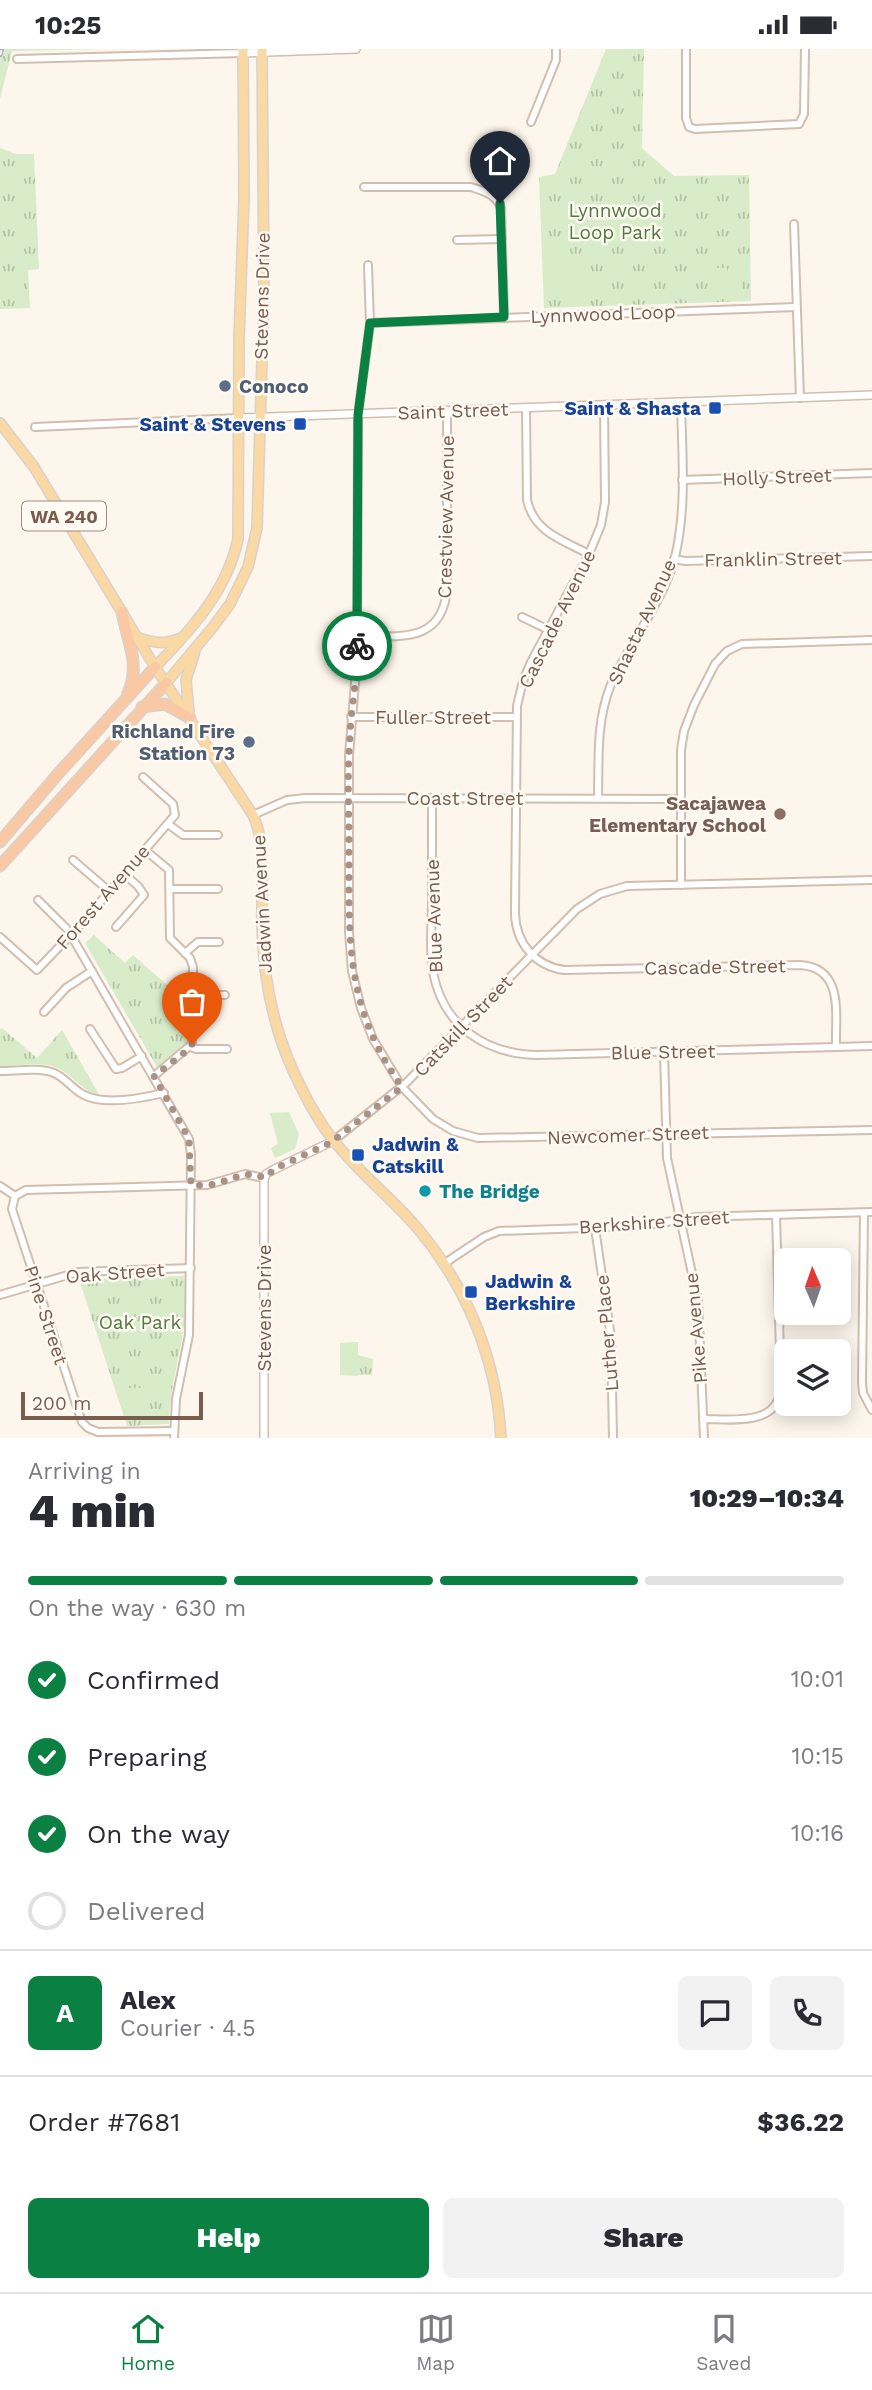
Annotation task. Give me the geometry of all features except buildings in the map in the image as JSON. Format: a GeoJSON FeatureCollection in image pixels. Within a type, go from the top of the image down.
{"type":"FeatureCollection","features":[{"type":"Feature","properties":{"kind":"highway","name":"WA 240"},"geometry":{"type":"LineString","coordinates":[[0,842],[123,703],[134,680],[135,665],[122,612]]}},
{"type":"Feature","properties":{"kind":"highway"},"geometry":{"type":"LineString","coordinates":[[123,703],[155,667]]}},
{"type":"Feature","properties":{"kind":"highway"},"geometry":{"type":"LineString","coordinates":[[0,866],[166,683]]}},
{"type":"Feature","properties":{"kind":"highway"},"geometry":{"type":"LineString","coordinates":[[142,707],[165,704],[190,718]]}},
{"type":"Feature","properties":{"kind":"main road","name":"Stevens Drive"},"geometry":{"type":"LineString","coordinates":[[155,667],[214,597],[230,567],[236,548],[239,520],[239,328],[244,198],[243,51]]}},
{"type":"Feature","properties":{"kind":"main road","name":"Stevens Drive"},"geometry":{"type":"LineString","coordinates":[[166,683],[230,604],[252,553],[259,516],[264,292],[262,51]]}},
{"type":"Feature","properties":{"kind":"main road","name":"WA 240"},"geometry":{"type":"LineString","coordinates":[[0,423],[34,467],[155,667]]}},
{"type":"Feature","properties":{"kind":"main road"},"geometry":{"type":"LineString","coordinates":[[137,636],[161,643],[182,638]]}},
{"type":"Feature","properties":{"kind":"main road"},"geometry":{"type":"LineString","coordinates":[[190,718],[186,680],[197,646]]}},
{"type":"Feature","properties":{"kind":"main road","name":"Jadwin Avenue"},"geometry":{"type":"LineString","coordinates":[[155,667],[257,822],[261,848],[263,952],[271,1003],[288,1058],[333,1141],[406,1215],[445,1263],[463,1296],[484,1346],[497,1395],[501,1438]]}},
{"type":"Feature","properties":{"kind":"street"},"geometry":{"type":"LineString","coordinates":[[18,58],[356,49]]}},
{"type":"Feature","properties":{"kind":"street"},"geometry":{"type":"LineString","coordinates":[[531,122],[555,60],[556,49]]}},
{"type":"Feature","properties":{"kind":"street"},"geometry":{"type":"LineString","coordinates":[[686,49],[685,118],[689,127],[695,129],[799,124],[804,114],[805,49]]}},
{"type":"Feature","properties":{"kind":"street"},"geometry":{"type":"LineString","coordinates":[[364,187],[471,187],[485,192],[500,203],[504,317]]}},
{"type":"Feature","properties":{"kind":"street"},"geometry":{"type":"LineString","coordinates":[[794,224],[800,398]]}},
{"type":"Feature","properties":{"kind":"street"},"geometry":{"type":"LineString","coordinates":[[457,240],[502,239]]}},
{"type":"Feature","properties":{"kind":"street"},"geometry":{"type":"LineString","coordinates":[[358,415],[370,323],[369,265]]}},
{"type":"Feature","properties":{"kind":"street","name":"Lynnwood Loop"},"geometry":{"type":"LineString","coordinates":[[370,323],[796,307]]}},
{"type":"Feature","properties":{"kind":"street","name":"Saint Street"},"geometry":{"type":"LineString","coordinates":[[35,428],[872,395]]}},
{"type":"Feature","properties":{"kind":"street","name":"Shasta Avenue"},"geometry":{"type":"LineString","coordinates":[[598,798],[599,733],[610,687],[665,582],[680,532],[681,403]]}},
{"type":"Feature","properties":{"kind":"street","name":"Cascade Avenue"},"geometry":{"type":"LineString","coordinates":[[532,955],[522,943],[515,924],[515,717],[523,681],[589,554],[601,525],[605,502],[604,406]]}},
{"type":"Feature","properties":{"kind":"street"},"geometry":{"type":"LineString","coordinates":[[526,408],[529,511],[550,534],[589,554]]}},
{"type":"Feature","properties":{"kind":"street","name":"Crestview Avenue"},"geometry":{"type":"LineString","coordinates":[[357,636],[417,634],[434,624],[444,610],[447,588],[447,411]]}},
{"type":"Feature","properties":{"kind":"street","name":"Newcomer Street"},"geometry":{"type":"LineString","coordinates":[[358,415],[357,670],[351,717],[349,932],[352,971],[361,1008],[373,1039],[402,1087],[433,1119],[453,1131],[478,1138],[872,1129]]}},
{"type":"Feature","properties":{"kind":"street","name":"Holly Street"},"geometry":{"type":"LineString","coordinates":[[682,481],[872,473]]}},
{"type":"Feature","properties":{"kind":"street","name":"Franklin Street"},"geometry":{"type":"LineString","coordinates":[[674,559],[685,561],[872,557]]}},
{"type":"Feature","properties":{"kind":"street"},"geometry":{"type":"LineString","coordinates":[[522,617],[549,630]]}},
{"type":"Feature","properties":{"kind":"street"},"geometry":{"type":"LineString","coordinates":[[681,885],[682,740],[688,716],[715,664],[727,651],[742,644],[872,639]]}},
{"type":"Feature","properties":{"kind":"street","name":"Fuller Street"},"geometry":{"type":"LineString","coordinates":[[351,717],[515,717]]}},
{"type":"Feature","properties":{"kind":"street"},"geometry":{"type":"LineString","coordinates":[[143,777],[174,806],[175,815],[168,824],[183,835],[218,835]]}},
{"type":"Feature","properties":{"kind":"street","name":"Blue Avenue"},"geometry":{"type":"LineString","coordinates":[[432,798],[433,970],[442,999],[462,1027]]}},
{"type":"Feature","properties":{"kind":"street","name":"Coast Street"},"geometry":{"type":"LineString","coordinates":[[253,815],[287,800],[681,799]]}},
{"type":"Feature","properties":{"kind":"street","name":"Forest Avenue"},"geometry":{"type":"LineString","coordinates":[[0,937],[37,970],[72,935],[168,824]]}},
{"type":"Feature","properties":{"kind":"street"},"geometry":{"type":"LineString","coordinates":[[145,850],[169,870],[169,936],[192,963],[193,1041],[190,1047],[154,1076]]}},
{"type":"Feature","properties":{"kind":"street"},"geometry":{"type":"LineString","coordinates":[[73,860],[109,891]]}},
{"type":"Feature","properties":{"kind":"street"},"geometry":{"type":"LineString","coordinates":[[116,927],[144,895],[124,874]]}},
{"type":"Feature","properties":{"kind":"street","name":"Catskill Street"},"geometry":{"type":"LineString","coordinates":[[264,1178],[276,1168],[333,1141],[402,1087],[577,909],[600,894],[620,887],[872,880]]}},
{"type":"Feature","properties":{"kind":"street"},"geometry":{"type":"LineString","coordinates":[[170,889],[218,889]]}},
{"type":"Feature","properties":{"kind":"street"},"geometry":{"type":"LineString","coordinates":[[38,900],[72,935],[189,1139],[189,1335],[176,1399],[174,1434]]}},
{"type":"Feature","properties":{"kind":"street"},"geometry":{"type":"LineString","coordinates":[[185,953],[198,942],[219,942]]}},
{"type":"Feature","properties":{"kind":"street","name":"Cascade Street"},"geometry":{"type":"LineString","coordinates":[[532,955],[544,964],[564,970],[808,966],[822,972],[835,991],[836,1047]]}},
{"type":"Feature","properties":{"kind":"street"},"geometry":{"type":"LineString","coordinates":[[44,1012],[66,988],[92,971]]}},
{"type":"Feature","properties":{"kind":"street"},"geometry":{"type":"LineString","coordinates":[[193,993],[225,995]]}},
{"type":"Feature","properties":{"kind":"street","name":"Blue Street"},"geometry":{"type":"LineString","coordinates":[[462,1027],[485,1043],[517,1054],[872,1046]]}},
{"type":"Feature","properties":{"kind":"street"},"geometry":{"type":"LineString","coordinates":[[90,1029],[116,1069],[142,1056]]}},
{"type":"Feature","properties":{"kind":"street"},"geometry":{"type":"LineString","coordinates":[[190,1047],[227,1049]]}},
{"type":"Feature","properties":{"kind":"street","name":"Pike Avenue"},"geometry":{"type":"LineString","coordinates":[[664,1052],[667,1159],[698,1301],[704,1438]]}},
{"type":"Feature","properties":{"kind":"street"},"geometry":{"type":"LineString","coordinates":[[0,1072],[50,1072],[93,1099],[131,1099],[164,1093]]}},
{"type":"Feature","properties":{"kind":"street"},"geometry":{"type":"LineString","coordinates":[[0,1186],[15,1196],[26,1190],[212,1184],[245,1174],[264,1178]]}},
{"type":"Feature","properties":{"kind":"street","name":"Stevens Drive"},"geometry":{"type":"LineString","coordinates":[[264,1178],[264,1438]]}},
{"type":"Feature","properties":{"kind":"street","name":"Pine Street"},"geometry":{"type":"LineString","coordinates":[[15,1196],[12,1209],[80,1418],[85,1426],[98,1431],[174,1434]]}},
{"type":"Feature","properties":{"kind":"street"},"geometry":{"type":"LineString","coordinates":[[868,1212],[862,1382],[863,1393],[872,1410]]}},
{"type":"Feature","properties":{"kind":"street","name":"Berkshire Street"},"geometry":{"type":"LineString","coordinates":[[445,1263],[484,1237],[499,1231],[642,1226],[680,1219],[868,1212]]}},
{"type":"Feature","properties":{"kind":"street"},"geometry":{"type":"LineString","coordinates":[[703,1419],[754,1419],[769,1412],[779,1400],[781,1387],[776,1215]]}},
{"type":"Feature","properties":{"kind":"street","name":"Luther Place"},"geometry":{"type":"LineString","coordinates":[[595,1228],[611,1337],[614,1438]]}},
{"type":"Feature","properties":{"kind":"street","name":"Oak Street"},"geometry":{"type":"LineString","coordinates":[[0,1295],[78,1272],[191,1268]]}},
{"type":"Feature","properties":{"kind":"green space"},"geometry":{"type":"Polygon","coordinates":[[[0,49],[101,49],[12,51],[0,99],[0,49]]]}},
{"type":"Feature","properties":{"kind":"green space","name":"Lynnwood Loop Park"},"geometry":{"type":"Polygon","coordinates":[[[606,49],[644,49],[642,148],[674,176],[749,175],[751,301],[544,308],[539,177],[555,174],[606,49]]]}},
{"type":"Feature","properties":{"kind":"green space"},"geometry":{"type":"Polygon","coordinates":[[[0,148],[16,154],[34,154],[39,269],[28,270],[30,308],[0,309],[0,148]]]}},
{"type":"Feature","properties":{"kind":"green space"},"geometry":{"type":"Polygon","coordinates":[[[548,260],[568,262],[580,268],[591,299],[550,300],[548,260]]]}},
{"type":"Feature","properties":{"kind":"green space"},"geometry":{"type":"Polygon","coordinates":[[[730,267],[740,267],[741,289],[731,289],[730,267]]]}},
{"type":"Feature","properties":{"kind":"green space"},"geometry":{"type":"Polygon","coordinates":[[[716,268],[727,268],[728,289],[717,290],[716,268]]]}},
{"type":"Feature","properties":{"kind":"green space"},"geometry":{"type":"Polygon","coordinates":[[[94,935],[125,963],[133,955],[182,998],[188,998],[188,1044],[157,1067],[85,943],[94,935]]]}},
{"type":"Feature","properties":{"kind":"green space"},"geometry":{"type":"Polygon","coordinates":[[[2,1028],[37,1058],[62,1030],[100,1096],[51,1066],[29,1064],[0,1067],[2,1028]]]}},
{"type":"Feature","properties":{"kind":"green space"},"geometry":{"type":"Polygon","coordinates":[[[289,1112],[299,1134],[295,1149],[275,1158],[271,1148],[278,1144],[270,1113],[289,1112]]]}},
{"type":"Feature","properties":{"kind":"green space","name":"Oak Park"},"geometry":{"type":"Polygon","coordinates":[[[184,1276],[185,1313],[169,1424],[127,1426],[79,1279],[184,1276]]]}},
{"type":"Feature","properties":{"kind":"green space"},"geometry":{"type":"Polygon","coordinates":[[[358,1342],[358,1376],[340,1375],[340,1343],[358,1342]]]}},
{"type":"Feature","properties":{"kind":"green space"},"geometry":{"type":"Polygon","coordinates":[[[358,1355],[373,1359],[372,1375],[358,1375],[358,1355]]]}},
{"type":"Feature","properties":{"kind":"green space"},"geometry":{"type":"Polygon","coordinates":[[[161,1387],[161,1401],[129,1403],[129,1388],[161,1387]]]}},
{"type":"Feature","properties":{"kind":"railway"},"geometry":{"type":"LineString","coordinates":[[0,55],[2,49]]}},
{"type":"Feature","properties":{"kind":"way so far"},"geometry":{"type":"LineString","coordinates":[[192,1044],[154,1076],[189,1139],[191,1185],[212,1184],[245,1174],[264,1178],[276,1168],[330,1143],[402,1087],[382,1056],[366,1023],[352,971],[349,932],[349,737],[357,646]]}},
{"type":"Feature","properties":{"kind":"place","name":"Conoco"},"geometry":{"type":"Point","coordinates":[225,386]}},
{"type":"Feature","properties":{"kind":"place","name":"Saint & Shasta"},"geometry":{"type":"Point","coordinates":[715,408]}},
{"type":"Feature","properties":{"kind":"place","name":"Saint & Stevens"},"geometry":{"type":"Point","coordinates":[300,424]}},
{"type":"Feature","properties":{"kind":"place","name":"Richland Fire Station 73"},"geometry":{"type":"Point","coordinates":[249,742]}},
{"type":"Feature","properties":{"kind":"place","name":"Sacajawea Elementary School"},"geometry":{"type":"Point","coordinates":[780,814]}},
{"type":"Feature","properties":{"kind":"place","name":"Jadwin & Catskill"},"geometry":{"type":"Point","coordinates":[358,1155]}},
{"type":"Feature","properties":{"kind":"place","name":"The Bridge"},"geometry":{"type":"Point","coordinates":[425,1191]}},
{"type":"Feature","properties":{"kind":"place","name":"Jadwin & Berkshire"},"geometry":{"type":"Point","coordinates":[471,1292]}},
{"type":"Feature","properties":{"kind":"route"},"geometry":{"type":"LineString","coordinates":[[357,646],[358,415],[370,323],[504,317],[500,203]]}}]}
